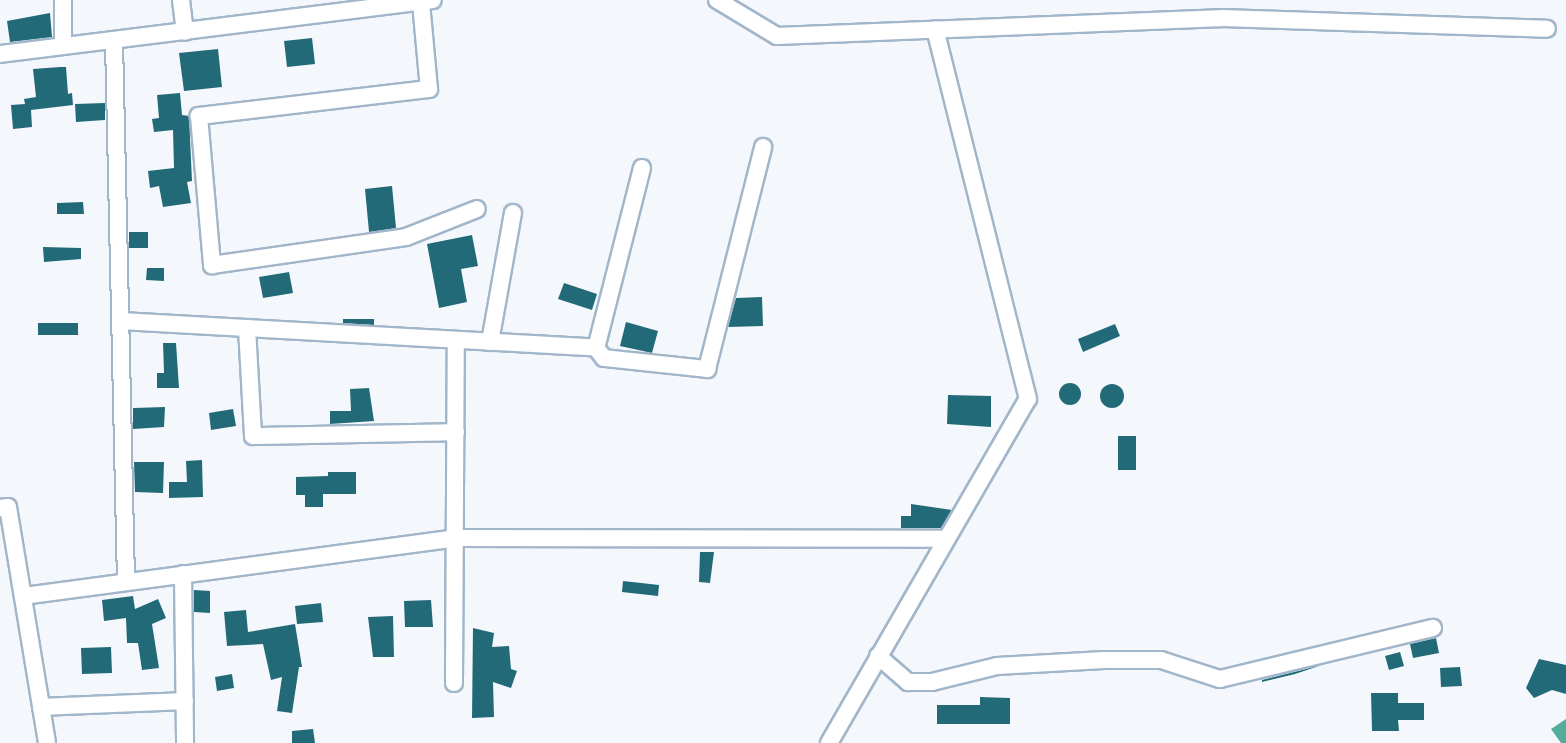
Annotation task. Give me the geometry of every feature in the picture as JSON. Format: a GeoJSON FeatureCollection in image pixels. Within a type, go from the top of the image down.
{"type":"FeatureCollection","features":[{"type":"Feature","properties":{"kind":"street"},"geometry":{"type":"LineString","coordinates":[[63,0],[63,46]]}},
{"type":"Feature","properties":{"kind":"street"},"geometry":{"type":"LineString","coordinates":[[181,0],[186,32]]}},
{"type":"Feature","properties":{"kind":"street"},"geometry":{"type":"LineString","coordinates":[[717,0],[777,36],[1222,18],[1547,29]]}},
{"type":"Feature","properties":{"kind":"street"},"geometry":{"type":"LineString","coordinates":[[0,54],[427,1],[429,89],[199,116],[212,265],[406,237],[477,209]]}},
{"type":"Feature","properties":{"kind":"street"},"geometry":{"type":"LineString","coordinates":[[829,743],[945,539],[990,469],[1028,399],[935,30]]}},
{"type":"Feature","properties":{"kind":"street"},"geometry":{"type":"LineString","coordinates":[[114,40],[126,582]]}},
{"type":"Feature","properties":{"kind":"street"},"geometry":{"type":"LineString","coordinates":[[120,321],[596,348],[604,358],[707,369],[763,147]]}},
{"type":"Feature","properties":{"kind":"street"},"geometry":{"type":"LineString","coordinates":[[596,348],[642,168]]}},
{"type":"Feature","properties":{"kind":"street"},"geometry":{"type":"LineString","coordinates":[[490,342],[513,213]]}},
{"type":"Feature","properties":{"kind":"street"},"geometry":{"type":"LineString","coordinates":[[247,328],[253,436],[456,432]]}},
{"type":"Feature","properties":{"kind":"street"},"geometry":{"type":"LineString","coordinates":[[454,683],[456,340]]}},
{"type":"Feature","properties":{"kind":"street"},"geometry":{"type":"LineString","coordinates":[[0,508],[8,507],[47,743]]}},
{"type":"Feature","properties":{"kind":"street"},"geometry":{"type":"LineString","coordinates":[[23,596],[455,538],[945,539]]}},
{"type":"Feature","properties":{"kind":"street"},"geometry":{"type":"LineString","coordinates":[[183,575],[185,743]]}},
{"type":"Feature","properties":{"kind":"street"},"geometry":{"type":"LineString","coordinates":[[878,656],[908,682],[932,682],[997,666],[1104,660],[1161,660],[1220,679],[1433,628]]}},
{"type":"Feature","properties":{"kind":"street"},"geometry":{"type":"LineString","coordinates":[[41,707],[185,701]]}},
{"type":"Feature","properties":{"kind":"shaded area"},"geometry":{"type":"Polygon","coordinates":[[[1566,719],[1566,743],[1561,743],[1551,729],[1566,719]]]}},
{"type":"Feature","properties":{"kind":"building"},"geometry":{"type":"Polygon","coordinates":[[[50,13],[52,37],[10,42],[7,21],[50,13]]]}},
{"type":"Feature","properties":{"kind":"building"},"geometry":{"type":"Polygon","coordinates":[[[312,38],[315,64],[287,67],[284,41],[312,38]]]}},
{"type":"Feature","properties":{"kind":"building"},"geometry":{"type":"Polygon","coordinates":[[[218,49],[222,87],[184,91],[179,53],[218,49]]]}},
{"type":"Feature","properties":{"kind":"building"},"geometry":{"type":"Polygon","coordinates":[[[66,67],[68,94],[72,93],[73,105],[31,110],[32,127],[13,129],[11,105],[25,104],[24,99],[36,97],[33,69],[66,67]]]}},
{"type":"Feature","properties":{"kind":"building"},"geometry":{"type":"Polygon","coordinates":[[[180,93],[182,115],[189,116],[192,181],[187,182],[191,203],[163,207],[159,186],[150,188],[148,171],[174,168],[173,130],[154,132],[152,119],[159,118],[157,95],[180,93]]]}},
{"type":"Feature","properties":{"kind":"building"},"geometry":{"type":"Polygon","coordinates":[[[105,103],[105,120],[76,122],[75,104],[105,103]]]}},
{"type":"Feature","properties":{"kind":"building"},"geometry":{"type":"Polygon","coordinates":[[[392,186],[396,228],[369,232],[365,189],[392,186]]]}},
{"type":"Feature","properties":{"kind":"building"},"geometry":{"type":"Polygon","coordinates":[[[83,202],[84,214],[57,214],[57,203],[83,202]]]}},
{"type":"Feature","properties":{"kind":"building"},"geometry":{"type":"Polygon","coordinates":[[[129,232],[148,232],[148,248],[129,248],[129,232]]]}},
{"type":"Feature","properties":{"kind":"building"},"geometry":{"type":"Polygon","coordinates":[[[472,235],[478,266],[461,269],[467,302],[439,308],[427,244],[472,235]]]}},
{"type":"Feature","properties":{"kind":"building"},"geometry":{"type":"Polygon","coordinates":[[[43,247],[81,248],[81,259],[44,262],[43,247]]]}},
{"type":"Feature","properties":{"kind":"building"},"geometry":{"type":"Polygon","coordinates":[[[147,268],[164,268],[164,281],[146,280],[147,268]]]}},
{"type":"Feature","properties":{"kind":"building"},"geometry":{"type":"Polygon","coordinates":[[[289,272],[293,293],[263,298],[259,277],[289,272]]]}},
{"type":"Feature","properties":{"kind":"building"},"geometry":{"type":"Polygon","coordinates":[[[564,283],[597,294],[592,310],[558,299],[564,283]]]}},
{"type":"Feature","properties":{"kind":"building"},"geometry":{"type":"Polygon","coordinates":[[[762,297],[763,326],[728,327],[736,298],[762,297]]]}},
{"type":"Feature","properties":{"kind":"building"},"geometry":{"type":"Polygon","coordinates":[[[343,319],[374,319],[374,325],[343,323],[343,319]]]}},
{"type":"Feature","properties":{"kind":"building"},"geometry":{"type":"Polygon","coordinates":[[[626,322],[658,331],[652,353],[620,346],[626,322]]]}},
{"type":"Feature","properties":{"kind":"building"},"geometry":{"type":"Polygon","coordinates":[[[38,323],[78,323],[78,335],[38,335],[38,323]]]}},
{"type":"Feature","properties":{"kind":"building"},"geometry":{"type":"Polygon","coordinates":[[[1115,324],[1120,336],[1083,352],[1078,339],[1115,324]]]}},
{"type":"Feature","properties":{"kind":"building"},"geometry":{"type":"Polygon","coordinates":[[[163,343],[176,343],[179,388],[157,388],[157,373],[164,373],[163,343]]]}},
{"type":"Feature","properties":{"kind":"building"},"geometry":{"type":"Polygon","coordinates":[[[1066,383],[1074,383],[1081,390],[1081,398],[1074,405],[1066,405],[1059,398],[1059,390],[1066,383]]]}},
{"type":"Feature","properties":{"kind":"building"},"geometry":{"type":"Polygon","coordinates":[[[1112,384],[1121,387],[1124,396],[1121,405],[1112,408],[1103,405],[1100,396],[1103,387],[1112,384]]]}},
{"type":"Feature","properties":{"kind":"building"},"geometry":{"type":"Polygon","coordinates":[[[369,388],[374,421],[330,424],[330,411],[351,411],[350,389],[369,388]]]}},
{"type":"Feature","properties":{"kind":"building"},"geometry":{"type":"Polygon","coordinates":[[[948,395],[991,396],[991,427],[947,424],[948,395]]]}},
{"type":"Feature","properties":{"kind":"building"},"geometry":{"type":"Polygon","coordinates":[[[165,407],[164,427],[133,429],[133,408],[165,407]]]}},
{"type":"Feature","properties":{"kind":"building"},"geometry":{"type":"Polygon","coordinates":[[[233,409],[236,426],[211,430],[209,413],[233,409]]]}},
{"type":"Feature","properties":{"kind":"building"},"geometry":{"type":"Polygon","coordinates":[[[1118,436],[1136,436],[1136,470],[1118,470],[1118,436]]]}},
{"type":"Feature","properties":{"kind":"building"},"geometry":{"type":"Polygon","coordinates":[[[202,460],[203,497],[169,498],[169,482],[187,482],[186,461],[202,460]]]}},
{"type":"Feature","properties":{"kind":"building"},"geometry":{"type":"Polygon","coordinates":[[[134,462],[164,462],[163,493],[135,492],[134,462]]]}},
{"type":"Feature","properties":{"kind":"building"},"geometry":{"type":"Polygon","coordinates":[[[328,472],[356,472],[356,494],[323,494],[323,507],[305,507],[305,495],[296,495],[296,477],[328,476],[328,472]]]}},
{"type":"Feature","properties":{"kind":"building"},"geometry":{"type":"Polygon","coordinates":[[[911,504],[952,510],[941,528],[901,528],[901,516],[911,516],[911,504]]]}},
{"type":"Feature","properties":{"kind":"building"},"geometry":{"type":"Polygon","coordinates":[[[700,552],[714,552],[710,583],[699,582],[700,552]]]}},
{"type":"Feature","properties":{"kind":"building"},"geometry":{"type":"Polygon","coordinates":[[[623,581],[659,585],[658,596],[622,592],[623,581]]]}},
{"type":"Feature","properties":{"kind":"building"},"geometry":{"type":"Polygon","coordinates":[[[194,590],[210,591],[210,613],[194,612],[194,590]]]}},
{"type":"Feature","properties":{"kind":"building"},"geometry":{"type":"Polygon","coordinates":[[[133,596],[135,609],[158,599],[166,618],[152,624],[159,668],[142,670],[138,643],[127,643],[126,618],[104,621],[102,600],[133,596]]]}},
{"type":"Feature","properties":{"kind":"building"},"geometry":{"type":"Polygon","coordinates":[[[431,600],[433,627],[405,627],[404,601],[431,600]]]}},
{"type":"Feature","properties":{"kind":"building"},"geometry":{"type":"Polygon","coordinates":[[[321,603],[323,622],[297,624],[295,606],[321,603]]]}},
{"type":"Feature","properties":{"kind":"building"},"geometry":{"type":"Polygon","coordinates":[[[246,610],[248,632],[295,624],[302,667],[299,667],[292,713],[277,711],[282,677],[271,680],[263,644],[227,646],[224,612],[246,610]]]}},
{"type":"Feature","properties":{"kind":"building"},"geometry":{"type":"Polygon","coordinates":[[[393,616],[394,657],[373,657],[368,617],[393,616]]]}},
{"type":"Feature","properties":{"kind":"building"},"geometry":{"type":"Polygon","coordinates":[[[473,628],[494,633],[492,647],[509,646],[511,669],[517,671],[511,688],[493,682],[494,717],[472,718],[473,628]]]}},
{"type":"Feature","properties":{"kind":"building"},"geometry":{"type":"Polygon","coordinates":[[[1436,638],[1439,653],[1413,658],[1410,644],[1436,638]]]}},
{"type":"Feature","properties":{"kind":"building"},"geometry":{"type":"Polygon","coordinates":[[[111,647],[112,673],[82,674],[81,648],[111,647]]]}},
{"type":"Feature","properties":{"kind":"building"},"geometry":{"type":"Polygon","coordinates":[[[1400,652],[1404,666],[1389,670],[1385,656],[1400,652]]]}},
{"type":"Feature","properties":{"kind":"building"},"geometry":{"type":"Polygon","coordinates":[[[1539,659],[1566,665],[1566,694],[1552,690],[1534,698],[1526,688],[1539,659]]]}},
{"type":"Feature","properties":{"kind":"building"},"geometry":{"type":"Polygon","coordinates":[[[1322,665],[1295,674],[1262,682],[1262,680],[1322,665]]]}},
{"type":"Feature","properties":{"kind":"building"},"geometry":{"type":"Polygon","coordinates":[[[1460,667],[1462,686],[1441,687],[1440,668],[1460,667]]]}},
{"type":"Feature","properties":{"kind":"building"},"geometry":{"type":"Polygon","coordinates":[[[232,674],[234,688],[217,691],[215,677],[232,674]]]}},
{"type":"Feature","properties":{"kind":"building"},"geometry":{"type":"Polygon","coordinates":[[[1371,693],[1398,693],[1398,703],[1424,703],[1424,720],[1398,720],[1399,731],[1372,731],[1371,693]]]}},
{"type":"Feature","properties":{"kind":"building"},"geometry":{"type":"Polygon","coordinates":[[[980,697],[1010,698],[1010,724],[937,724],[937,705],[980,705],[980,697]]]}},
{"type":"Feature","properties":{"kind":"building"},"geometry":{"type":"Polygon","coordinates":[[[313,729],[315,743],[292,743],[292,731],[313,729]]]}}]}
